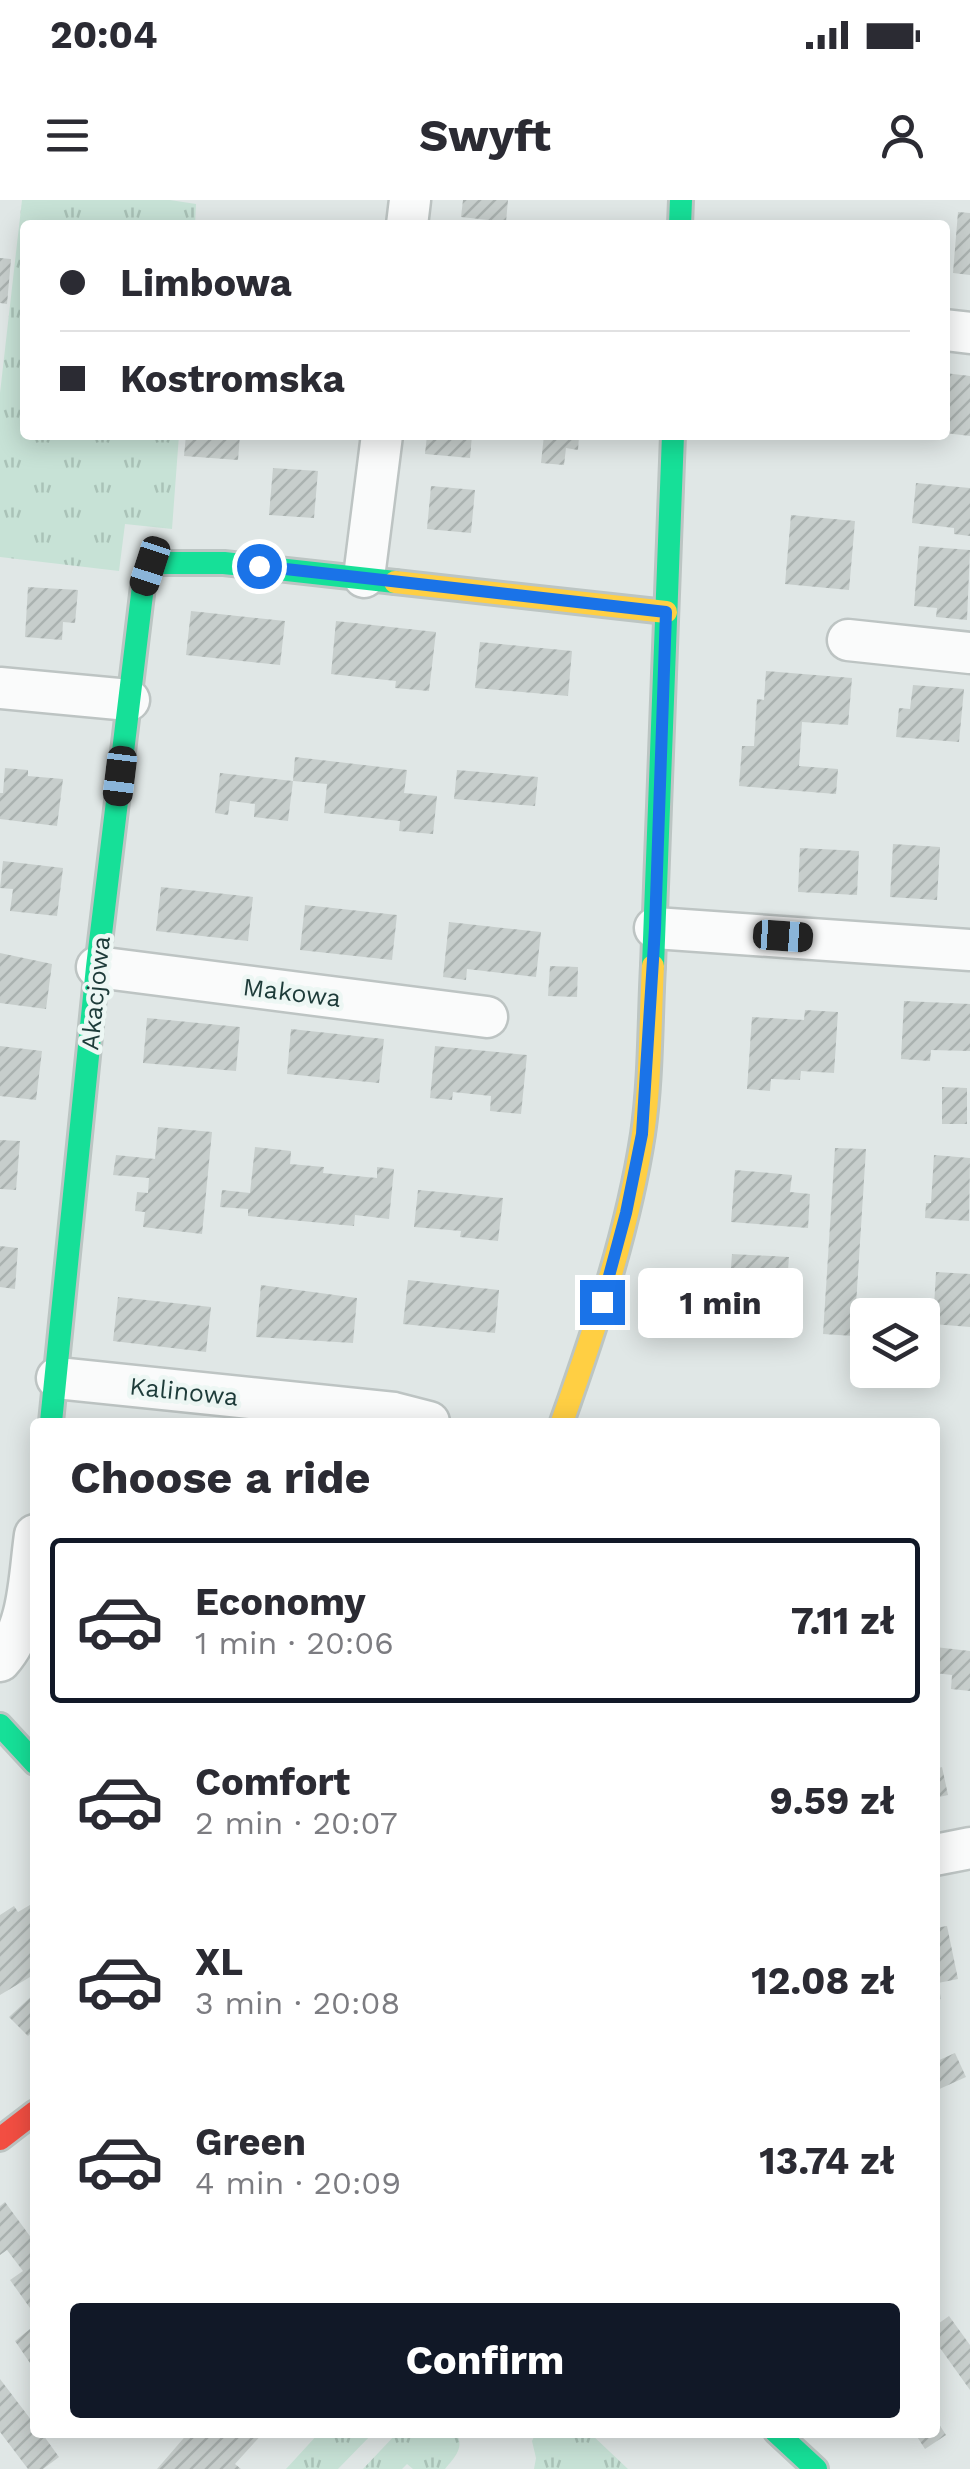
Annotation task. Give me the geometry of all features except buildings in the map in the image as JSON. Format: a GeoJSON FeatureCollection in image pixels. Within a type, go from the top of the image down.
{"type":"FeatureCollection","features":[{"type":"Feature","properties":{"kind":"street"},"geometry":{"type":"LineString","coordinates":[[381,440],[364,577],[666,612]]}},
{"type":"Feature","properties":{"kind":"street"},"geometry":{"type":"LineString","coordinates":[[563,1418],[594,1331],[626,1213],[642,1134],[655,928],[673,440]]}},
{"type":"Feature","properties":{"kind":"street","name":"Akacjowa"},"geometry":{"type":"LineString","coordinates":[[51,1418],[97,967],[143,586],[150,566],[156,562],[224,563],[364,577]]}},
{"type":"Feature","properties":{"kind":"street"},"geometry":{"type":"LineString","coordinates":[[848,640],[970,653]]}},
{"type":"Feature","properties":{"kind":"street"},"geometry":{"type":"LineString","coordinates":[[0,688],[129,700]]}},
{"type":"Feature","properties":{"kind":"street"},"geometry":{"type":"LineString","coordinates":[[655,928],[970,950]]}},
{"type":"Feature","properties":{"kind":"street","name":"Makowa"},"geometry":{"type":"LineString","coordinates":[[97,967],[486,1017]]}},
{"type":"Feature","properties":{"kind":"street","name":"Kalinowa"},"geometry":{"type":"LineString","coordinates":[[57,1378],[413,1418]]}},
{"type":"Feature","properties":{"kind":"street"},"geometry":{"type":"LineString","coordinates":[[0,1661],[15,1640],[24,1615],[30,1571]]}},
{"type":"Feature","properties":{"kind":"street"},"geometry":{"type":"LineString","coordinates":[[5,1730],[30,1742]]}},
{"type":"Feature","properties":{"kind":"street"},"geometry":{"type":"LineString","coordinates":[[5,1730],[30,1758]]}},
{"type":"Feature","properties":{"kind":"street"},"geometry":{"type":"LineString","coordinates":[[940,1854],[970,1848]]}},
{"type":"Feature","properties":{"kind":"street"},"geometry":{"type":"LineString","coordinates":[[0,2139],[30,2116]]}},
{"type":"Feature","properties":{"kind":"street"},"geometry":{"type":"LineString","coordinates":[[782,2438],[816,2469]]}},
{"type":"Feature","properties":{"kind":"green space"},"geometry":{"type":"Polygon","coordinates":[[[22,200],[170,200],[196,204],[195,220],[20,220],[20,440],[179,440],[172,529],[125,524],[119,571],[0,557],[0,393],[22,200]]]}},
{"type":"Feature","properties":{"kind":"green space"},"geometry":{"type":"Polygon","coordinates":[[[314,2438],[368,2438],[338,2469],[286,2469],[314,2438]]]}},
{"type":"Feature","properties":{"kind":"green space"},"geometry":{"type":"Polygon","coordinates":[[[392,2438],[459,2438],[455,2456],[445,2469],[413,2469],[407,2464],[402,2469],[363,2469],[392,2438]]]}},
{"type":"Feature","properties":{"kind":"green space"},"geometry":{"type":"Polygon","coordinates":[[[595,2438],[628,2469],[534,2469],[532,2441],[595,2438]]]}},
{"type":"Feature","properties":{"kind":"traffic: fast"},"geometry":{"type":"LineString","coordinates":[[680,220],[681,200]]}},
{"type":"Feature","properties":{"kind":"traffic: fast"},"geometry":{"type":"LineString","coordinates":[[653,966],[673,440]]}},
{"type":"Feature","properties":{"kind":"traffic: fast"},"geometry":{"type":"LineString","coordinates":[[51,1418],[97,967],[143,586],[150,566],[224,563],[395,582]]}},
{"type":"Feature","properties":{"kind":"traffic: fast"},"geometry":{"type":"LineString","coordinates":[[0,1725],[30,1758]]}},
{"type":"Feature","properties":{"kind":"traffic: fast"},"geometry":{"type":"LineString","coordinates":[[782,2438],[816,2469]]}},
{"type":"Feature","properties":{"kind":"traffic: slow"},"geometry":{"type":"LineString","coordinates":[[395,582],[666,612]]}},
{"type":"Feature","properties":{"kind":"traffic: slow"},"geometry":{"type":"LineString","coordinates":[[563,1418],[609,1280],[637,1171],[648,1092],[653,966]]}},
{"type":"Feature","properties":{"kind":"traffic: jam"},"geometry":{"type":"LineString","coordinates":[[0,2139],[30,2116]]}},
{"type":"Feature","properties":{"kind":"route"},"geometry":{"type":"LineString","coordinates":[[259,566],[666,612],[655,928],[642,1134],[602,1302]]}}]}
